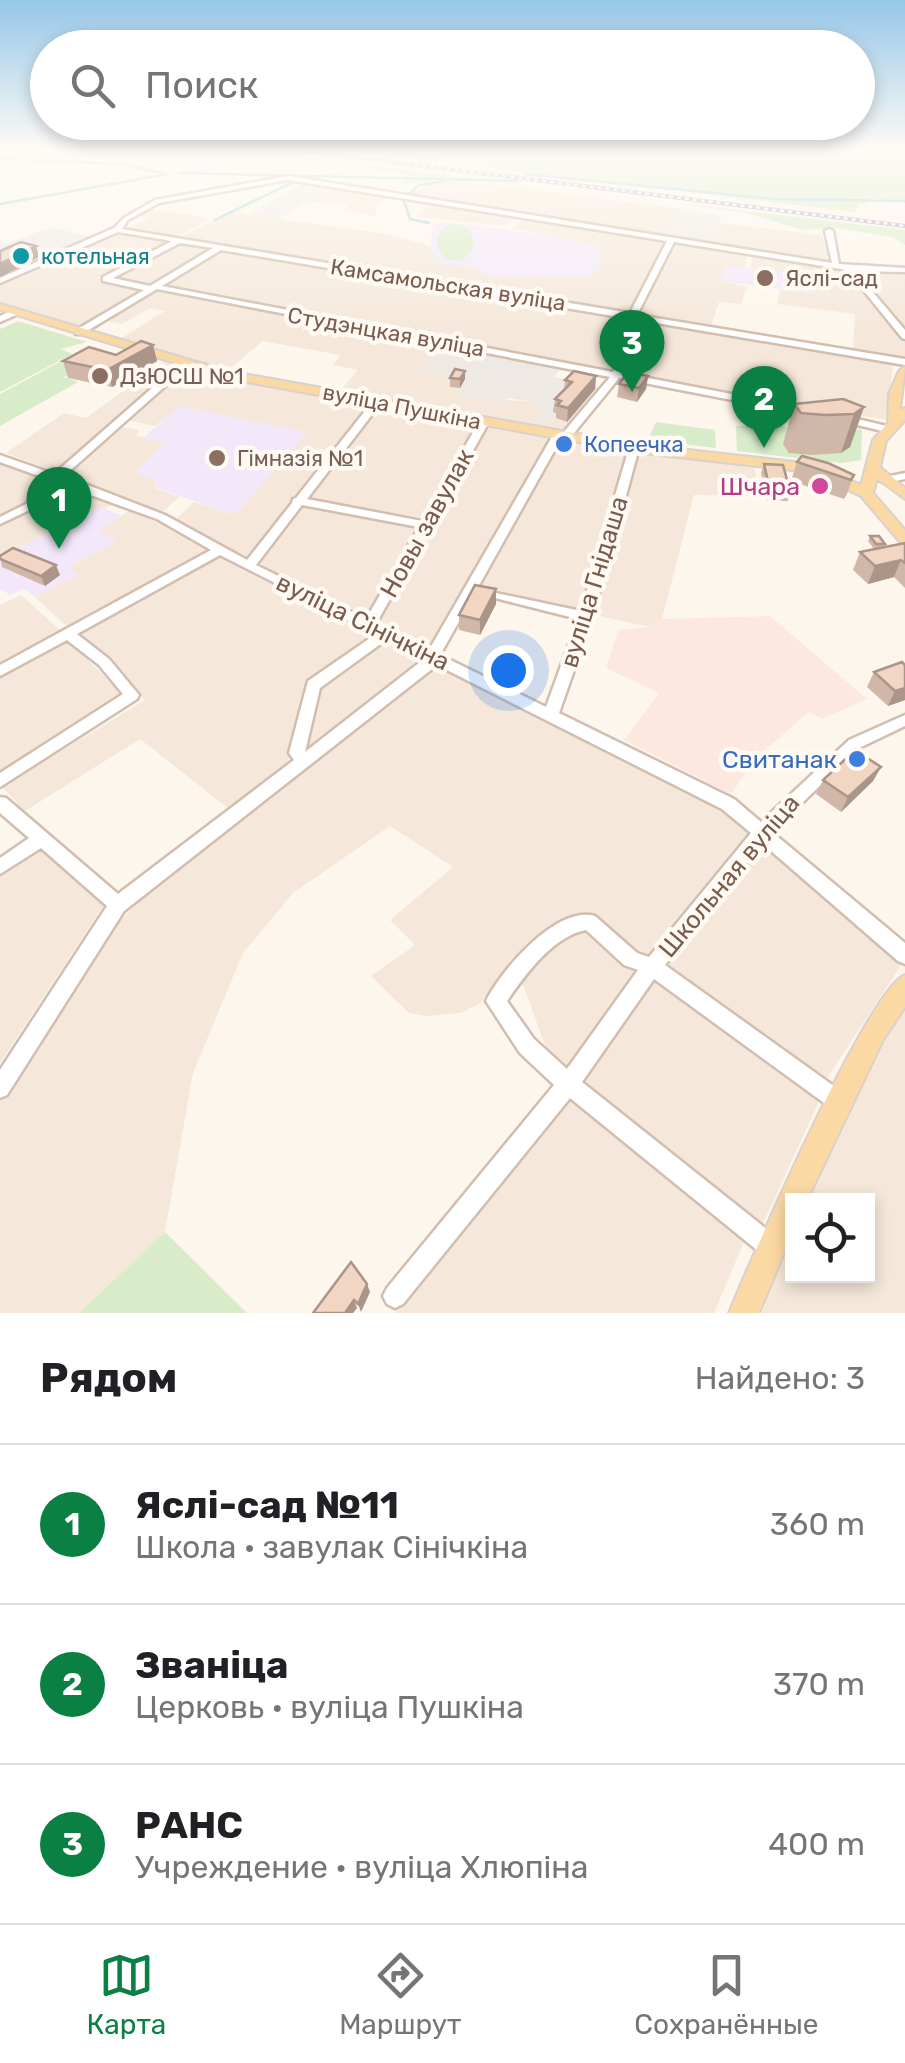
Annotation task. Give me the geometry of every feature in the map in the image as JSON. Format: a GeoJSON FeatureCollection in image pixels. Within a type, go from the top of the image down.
{"type":"FeatureCollection","features":[{"type":"Feature","properties":{"kind":"main road","name":"вуліца Пушкіна"},"geometry":{"type":"LineString","coordinates":[[0,307],[186,363],[376,403],[634,448],[873,478]]}},
{"type":"Feature","properties":{"kind":"main road"},"geometry":{"type":"LineString","coordinates":[[905,371],[895,421],[873,478],[905,539]]}},
{"type":"Feature","properties":{"kind":"main road"},"geometry":{"type":"LineString","coordinates":[[833,472],[873,478],[884,487],[904,488]]}},
{"type":"Feature","properties":{"kind":"main road"},"geometry":{"type":"LineString","coordinates":[[797,1193],[874,1031],[905,986]]}},
{"type":"Feature","properties":{"kind":"main road"},"geometry":{"type":"LineString","coordinates":[[744,1313],[785,1219]]}},
{"type":"Feature","properties":{"kind":"street"},"geometry":{"type":"LineString","coordinates":[[0,281],[117,230],[143,209]]}},
{"type":"Feature","properties":{"kind":"street"},"geometry":{"type":"LineString","coordinates":[[481,209],[852,266],[905,270]]}},
{"type":"Feature","properties":{"kind":"street","name":"Камсамольская вуліца"},"geometry":{"type":"LineString","coordinates":[[117,230],[905,362]]}},
{"type":"Feature","properties":{"kind":"street"},"geometry":{"type":"LineString","coordinates":[[830,231],[836,263]]}},
{"type":"Feature","properties":{"kind":"street"},"geometry":{"type":"LineString","coordinates":[[0,1088],[118,905],[434,657],[468,590],[562,436],[616,376],[672,240]]}},
{"type":"Feature","properties":{"kind":"street","name":"Студэнцкая вуліца"},"geometry":{"type":"LineString","coordinates":[[178,241],[106,279],[616,376],[895,421]]}},
{"type":"Feature","properties":{"kind":"street"},"geometry":{"type":"LineString","coordinates":[[79,332],[219,248]]}},
{"type":"Feature","properties":{"kind":"street"},"geometry":{"type":"LineString","coordinates":[[852,266],[905,261]]}},
{"type":"Feature","properties":{"kind":"street"},"geometry":{"type":"LineString","coordinates":[[852,266],[905,336]]}},
{"type":"Feature","properties":{"kind":"street"},"geometry":{"type":"LineString","coordinates":[[0,319],[14,312]]}},
{"type":"Feature","properties":{"kind":"street"},"geometry":{"type":"LineString","coordinates":[[57,477],[186,363]]}},
{"type":"Feature","properties":{"kind":"street"},"geometry":{"type":"LineString","coordinates":[[248,566],[376,403]]}},
{"type":"Feature","properties":{"kind":"street","name":"Новы завулак"},"geometry":{"type":"LineString","coordinates":[[370,624],[484,422]]}},
{"type":"Feature","properties":{"kind":"street","name":"вуліца Гнідаша"},"geometry":{"type":"LineString","coordinates":[[551,715],[586,616],[634,448]]}},
{"type":"Feature","properties":{"kind":"street","name":"вуліца Сінічкіна"},"geometry":{"type":"LineString","coordinates":[[0,458],[162,517],[248,566],[728,804],[905,954]]}},
{"type":"Feature","properties":{"kind":"street"},"geometry":{"type":"LineString","coordinates":[[0,521],[76,484]]}},
{"type":"Feature","properties":{"kind":"street"},"geometry":{"type":"LineString","coordinates":[[297,500],[426,524]]}},
{"type":"Feature","properties":{"kind":"street"},"geometry":{"type":"LineString","coordinates":[[0,671],[220,550]]}},
{"type":"Feature","properties":{"kind":"street"},"geometry":{"type":"LineString","coordinates":[[468,590],[586,616]]}},
{"type":"Feature","properties":{"kind":"street"},"geometry":{"type":"LineString","coordinates":[[304,762],[297,753],[314,685],[387,633]]}},
{"type":"Feature","properties":{"kind":"street"},"geometry":{"type":"LineString","coordinates":[[0,781],[132,695],[104,662],[68,634]]}},
{"type":"Feature","properties":{"kind":"street","name":"Школьная вуліца"},"geometry":{"type":"LineString","coordinates":[[395,1296],[568,1084],[652,967],[763,830],[854,744],[905,720]]}},
{"type":"Feature","properties":{"kind":"street"},"geometry":{"type":"LineString","coordinates":[[0,802],[118,905]]}},
{"type":"Feature","properties":{"kind":"street"},"geometry":{"type":"LineString","coordinates":[[0,867],[40,840]]}},
{"type":"Feature","properties":{"kind":"street","name":"Школьная вуліца"},"geometry":{"type":"LineString","coordinates":[[568,1084],[526,1046],[496,1001],[506,984],[560,934],[583,921],[630,960],[652,967],[838,1101]]}},
{"type":"Feature","properties":{"kind":"street"},"geometry":{"type":"LineString","coordinates":[[568,1084],[772,1247]]}},
{"type":"Feature","properties":{"kind":"shaded area"},"geometry":{"type":"Polygon","coordinates":[[[258,209],[295,209],[279,219],[249,215],[258,209]]]}},
{"type":"Feature","properties":{"kind":"shaded area"},"geometry":{"type":"Polygon","coordinates":[[[376,209],[376,216],[342,211],[376,209]]]}},
{"type":"Feature","properties":{"kind":"shaded area"},"geometry":{"type":"Polygon","coordinates":[[[424,209],[476,209],[518,216],[506,226],[416,217],[424,209]]]}},
{"type":"Feature","properties":{"kind":"shaded area"},"geometry":{"type":"Polygon","coordinates":[[[492,209],[676,209],[664,237],[492,209]]]}},
{"type":"Feature","properties":{"kind":"shaded area"},"geometry":{"type":"Polygon","coordinates":[[[676,209],[721,216],[710,244],[664,237],[676,209]]]}},
{"type":"Feature","properties":{"kind":"shaded area"},"geometry":{"type":"Polygon","coordinates":[[[152,210],[210,219],[172,239],[124,229],[149,218],[140,215],[152,210]]]}},
{"type":"Feature","properties":{"kind":"shaded area"},"geometry":{"type":"Polygon","coordinates":[[[229,212],[386,234],[431,246],[440,263],[474,267],[488,276],[592,276],[555,236],[512,229],[525,217],[667,241],[630,313],[177,239],[229,212]]]}},
{"type":"Feature","properties":{"kind":"shaded area"},"geometry":{"type":"Polygon","coordinates":[[[447,222],[555,236],[598,247],[602,266],[592,276],[488,276],[474,267],[440,263],[430,251],[433,225],[447,222]]]}},
{"type":"Feature","properties":{"kind":"shaded area"},"geometry":{"type":"Polygon","coordinates":[[[719,223],[822,235],[831,262],[710,244],[719,223]]]}},
{"type":"Feature","properties":{"kind":"shaded area"},"geometry":{"type":"Polygon","coordinates":[[[52,227],[95,238],[0,278],[0,246],[52,227]]]}},
{"type":"Feature","properties":{"kind":"shaded area"},"geometry":{"type":"Polygon","coordinates":[[[113,233],[173,242],[97,278],[147,289],[81,327],[0,304],[0,283],[113,233]]]}},
{"type":"Feature","properties":{"kind":"shaded area"},"geometry":{"type":"Polygon","coordinates":[[[179,242],[215,249],[152,287],[110,278],[179,242]]]}},
{"type":"Feature","properties":{"kind":"shaded area"},"geometry":{"type":"Polygon","coordinates":[[[673,242],[748,254],[744,269],[726,266],[721,281],[747,287],[741,304],[719,302],[711,325],[640,314],[673,242]]]}},
{"type":"Feature","properties":{"kind":"shaded area"},"geometry":{"type":"Polygon","coordinates":[[[220,249],[640,317],[613,374],[161,286],[220,249]]]}},
{"type":"Feature","properties":{"kind":"shaded area"},"geometry":{"type":"Polygon","coordinates":[[[753,255],[845,268],[905,341],[905,357],[853,348],[855,314],[777,304],[780,290],[812,293],[807,274],[750,269],[753,255]]]}},
{"type":"Feature","properties":{"kind":"shaded area","name":"Яслі-сад"},"geometry":{"type":"Polygon","coordinates":[[[726,266],[807,274],[812,293],[720,281],[726,266]]]}},
{"type":"Feature","properties":{"kind":"shaded area"},"geometry":{"type":"Polygon","coordinates":[[[855,270],[905,271],[905,328],[855,270]]]}},
{"type":"Feature","properties":{"kind":"shaded area"},"geometry":{"type":"Polygon","coordinates":[[[157,288],[435,342],[429,351],[435,353],[421,371],[467,379],[456,396],[535,402],[542,409],[539,418],[569,423],[561,433],[338,393],[358,370],[333,365],[340,355],[263,341],[227,371],[120,339],[165,311],[150,308],[122,324],[104,320],[157,288]]]}},
{"type":"Feature","properties":{"kind":"shaded area"},"geometry":{"type":"Polygon","coordinates":[[[646,320],[893,363],[887,420],[619,375],[646,320]]]}},
{"type":"Feature","properties":{"kind":"shaded area"},"geometry":{"type":"Polygon","coordinates":[[[467,349],[561,367],[554,377],[600,387],[569,423],[538,418],[542,409],[533,407],[534,402],[508,398],[504,404],[456,396],[466,379],[421,372],[435,353],[460,355],[467,349]]]}},
{"type":"Feature","properties":{"kind":"shaded area"},"geometry":{"type":"Polygon","coordinates":[[[163,362],[181,366],[59,473],[6,453],[64,413],[86,418],[163,362]]]}},
{"type":"Feature","properties":{"kind":"shaded area"},"geometry":{"type":"Polygon","coordinates":[[[184,368],[371,405],[246,557],[174,521],[194,502],[228,513],[238,511],[307,432],[180,407],[155,426],[126,420],[184,368]]]}},
{"type":"Feature","properties":{"kind":"shaded area","name":"Гімназія №1"},"geometry":{"type":"Polygon","coordinates":[[[180,406],[308,432],[238,511],[228,513],[154,487],[158,481],[134,474],[164,443],[143,438],[180,406]]]}},
{"type":"Feature","properties":{"kind":"shaded area"},"geometry":{"type":"Polygon","coordinates":[[[377,406],[479,426],[426,518],[304,499],[377,406]]]}},
{"type":"Feature","properties":{"kind":"shaded area"},"geometry":{"type":"Polygon","coordinates":[[[123,427],[139,430],[136,436],[165,442],[155,488],[179,497],[161,513],[64,476],[123,427]]]}},
{"type":"Feature","properties":{"kind":"shaded area"},"geometry":{"type":"Polygon","coordinates":[[[486,427],[549,438],[432,646],[426,647],[376,623],[486,427]]]}},
{"type":"Feature","properties":{"kind":"shaded area"},"geometry":{"type":"Polygon","coordinates":[[[558,440],[627,453],[613,511],[578,609],[478,587],[558,440]]]}},
{"type":"Feature","properties":{"kind":"shaded area"},"geometry":{"type":"Polygon","coordinates":[[[638,454],[754,467],[760,496],[694,495],[662,619],[650,627],[594,615],[638,454]]]}},
{"type":"Feature","properties":{"kind":"shaded area"},"geometry":{"type":"Polygon","coordinates":[[[0,462],[68,484],[0,519],[0,462]]]}},
{"type":"Feature","properties":{"kind":"shaded area"},"geometry":{"type":"Polygon","coordinates":[[[74,486],[116,503],[0,556],[0,523],[74,486]]]}},
{"type":"Feature","properties":{"kind":"shaded area"},"geometry":{"type":"Polygon","coordinates":[[[301,504],[421,527],[368,616],[256,565],[301,504]]]}},
{"type":"Feature","properties":{"kind":"shaded area"},"geometry":{"type":"Polygon","coordinates":[[[102,507],[122,516],[99,531],[116,541],[69,567],[78,575],[35,597],[24,589],[10,595],[0,589],[0,556],[102,507]]]}},
{"type":"Feature","properties":{"kind":"shaded area"},"geometry":{"type":"Polygon","coordinates":[[[132,509],[211,553],[71,630],[35,597],[77,575],[69,567],[115,542],[98,531],[132,509]]]}},
{"type":"Feature","properties":{"kind":"shaded area"},"geometry":{"type":"Polygon","coordinates":[[[220,556],[377,633],[309,684],[301,697],[287,766],[229,809],[140,739],[25,811],[2,787],[145,700],[81,633],[220,556]]]}},
{"type":"Feature","properties":{"kind":"shaded area"},"geometry":{"type":"Polygon","coordinates":[[[21,595],[64,634],[0,667],[0,605],[21,595]]]}},
{"type":"Feature","properties":{"kind":"shaded area"},"geometry":{"type":"Polygon","coordinates":[[[770,616],[867,699],[822,719],[809,712],[757,757],[731,794],[624,740],[659,693],[606,668],[618,630],[650,627],[662,619],[770,616]]]}},
{"type":"Feature","properties":{"kind":"shaded area"},"geometry":{"type":"Polygon","coordinates":[[[67,640],[126,697],[0,774],[0,676],[67,640]]]}},
{"type":"Feature","properties":{"kind":"shaded area"},"geometry":{"type":"Polygon","coordinates":[[[389,640],[425,658],[315,745],[305,746],[321,685],[351,660],[389,640]]]}},
{"type":"Feature","properties":{"kind":"shaded area"},"geometry":{"type":"Polygon","coordinates":[[[437,663],[699,793],[755,832],[652,962],[585,918],[517,965],[479,1004],[461,1013],[426,1016],[409,1013],[371,976],[415,945],[390,920],[453,867],[390,826],[293,893],[243,953],[193,1073],[165,1232],[79,1313],[0,1313],[0,1101],[108,933],[162,878],[437,663]]]}},
{"type":"Feature","properties":{"kind":"shaded area"},"geometry":{"type":"Polygon","coordinates":[[[764,838],[905,959],[824,1083],[663,968],[764,838]]]}},
{"type":"Feature","properties":{"kind":"shaded area"},"geometry":{"type":"Polygon","coordinates":[[[40,846],[103,906],[0,1063],[0,874],[40,846]]]}},
{"type":"Feature","properties":{"kind":"shaded area"},"geometry":{"type":"Polygon","coordinates":[[[581,924],[640,973],[570,1069],[546,1048],[519,973],[581,924]]]}},
{"type":"Feature","properties":{"kind":"shaded area"},"geometry":{"type":"Polygon","coordinates":[[[656,974],[821,1097],[760,1230],[576,1084],[656,974]]]}},
{"type":"Feature","properties":{"kind":"shaded area"},"geometry":{"type":"Polygon","coordinates":[[[905,1005],[905,1313],[762,1313],[785,1253],[785,1283],[875,1283],[875,1193],[810,1193],[846,1111],[905,1005]]]}},
{"type":"Feature","properties":{"kind":"shaded area"},"geometry":{"type":"Polygon","coordinates":[[[569,1095],[746,1237],[714,1313],[395,1313],[569,1095]]]}},
{"type":"Feature","properties":{"kind":"green space"},"geometry":{"type":"Polygon","coordinates":[[[720,209],[905,230],[905,245],[893,237],[837,228],[803,230],[720,209]]]}},
{"type":"Feature","properties":{"kind":"green space"},"geometry":{"type":"Polygon","coordinates":[[[455,224],[468,229],[473,242],[468,255],[455,260],[442,255],[437,242],[442,229],[455,224]]]}},
{"type":"Feature","properties":{"kind":"green space"},"geometry":{"type":"Polygon","coordinates":[[[18,321],[87,342],[61,349],[72,354],[0,392],[0,329],[18,321]]]}},
{"type":"Feature","properties":{"kind":"green space"},"geometry":{"type":"Polygon","coordinates":[[[71,356],[91,362],[64,377],[78,382],[0,426],[0,394],[71,356]]]}},
{"type":"Feature","properties":{"kind":"green space"},"geometry":{"type":"Polygon","coordinates":[[[656,422],[715,430],[716,448],[648,440],[656,422]]]}},
{"type":"Feature","properties":{"kind":"green space"},"geometry":{"type":"Polygon","coordinates":[[[831,422],[862,430],[861,460],[841,463],[737,451],[736,426],[779,426],[824,433],[831,422]]]}},
{"type":"Feature","properties":{"kind":"green space"},"geometry":{"type":"Polygon","coordinates":[[[165,1232],[247,1313],[79,1313],[165,1232]]]}},
{"type":"Feature","properties":{"kind":"building"},"geometry":{"type":"Polygon","coordinates":[[[21,242],[36,246],[0,264],[0,251],[21,242]]]}},
{"type":"Feature","properties":{"kind":"building"},"geometry":{"type":"Polygon","coordinates":[[[141,341],[153,345],[107,370],[63,361],[89,347],[116,355],[141,341]]]}},
{"type":"Feature","properties":{"kind":"building"},"geometry":{"type":"Polygon","coordinates":[[[455,369],[465,371],[460,379],[450,378],[455,369]]]}},
{"type":"Feature","properties":{"kind":"building"},"geometry":{"type":"Polygon","coordinates":[[[574,371],[596,376],[568,408],[557,405],[561,401],[555,399],[572,382],[565,380],[574,371]]]}},
{"type":"Feature","properties":{"kind":"building"},"geometry":{"type":"Polygon","coordinates":[[[628,372],[648,376],[639,388],[619,384],[628,372]]]}},
{"type":"Feature","properties":{"kind":"building"},"geometry":{"type":"Polygon","coordinates":[[[843,399],[864,407],[854,414],[825,415],[801,413],[794,404],[843,399]]]}},
{"type":"Feature","properties":{"kind":"building"},"geometry":{"type":"Polygon","coordinates":[[[802,456],[854,475],[851,480],[797,462],[802,456]]]}},
{"type":"Feature","properties":{"kind":"building"},"geometry":{"type":"Polygon","coordinates":[[[764,464],[783,465],[790,491],[770,490],[764,464]]]}},
{"type":"Feature","properties":{"kind":"building"},"geometry":{"type":"Polygon","coordinates":[[[870,536],[879,536],[885,544],[876,544],[870,536]]]}},
{"type":"Feature","properties":{"kind":"building"},"geometry":{"type":"Polygon","coordinates":[[[905,543],[905,563],[901,560],[875,566],[860,552],[905,543]]]}},
{"type":"Feature","properties":{"kind":"building"},"geometry":{"type":"Polygon","coordinates":[[[13,548],[56,565],[41,576],[0,559],[13,548]]]}},
{"type":"Feature","properties":{"kind":"building"},"geometry":{"type":"Polygon","coordinates":[[[475,585],[496,589],[480,620],[459,615],[475,585]]]}},
{"type":"Feature","properties":{"kind":"building"},"geometry":{"type":"Polygon","coordinates":[[[902,662],[905,688],[895,691],[874,672],[902,662]]]}},
{"type":"Feature","properties":{"kind":"building"},"geometry":{"type":"Polygon","coordinates":[[[855,750],[881,767],[848,797],[823,780],[855,750]]]}},
{"type":"Feature","properties":{"kind":"building"},"geometry":{"type":"Polygon","coordinates":[[[351,1262],[367,1284],[358,1304],[354,1300],[345,1313],[313,1313],[351,1262]]]}},
{"type":"Feature","properties":{"kind":"waterway"},"geometry":{"type":"LineString","coordinates":[[215,220],[237,209]]}},
{"type":"Feature","properties":{"kind":"waterway"},"geometry":{"type":"LineString","coordinates":[[407,209],[410,219],[429,223]]}},
{"type":"Feature","properties":{"kind":"railway"},"geometry":{"type":"LineString","coordinates":[[771,209],[905,226]]}},
{"type":"Feature","properties":{"kind":"place","name":"котельная"},"geometry":{"type":"Point","coordinates":[21,256]}},
{"type":"Feature","properties":{"kind":"place","name":"Яслі-сад"},"geometry":{"type":"Point","coordinates":[765,278]}},
{"type":"Feature","properties":{"kind":"place","name":"ДзЮСШ №1"},"geometry":{"type":"Point","coordinates":[100,376]}},
{"type":"Feature","properties":{"kind":"place","name":"РАНС"},"geometry":{"type":"Point","coordinates":[632,392]}},
{"type":"Feature","properties":{"kind":"place","name":"Копеечка"},"geometry":{"type":"Point","coordinates":[564,444]}},
{"type":"Feature","properties":{"kind":"place","name":"Званіца"},"geometry":{"type":"Point","coordinates":[764,448]}},
{"type":"Feature","properties":{"kind":"place","name":"Гімназія №1"},"geometry":{"type":"Point","coordinates":[217,458]}},
{"type":"Feature","properties":{"kind":"place","name":"Шчара"},"geometry":{"type":"Point","coordinates":[820,486]}},
{"type":"Feature","properties":{"kind":"place","name":"Яслі-сад №11"},"geometry":{"type":"Point","coordinates":[59,549]}},
{"type":"Feature","properties":{"kind":"place","name":"Свитанак"},"geometry":{"type":"Point","coordinates":[857,759]}}]}
